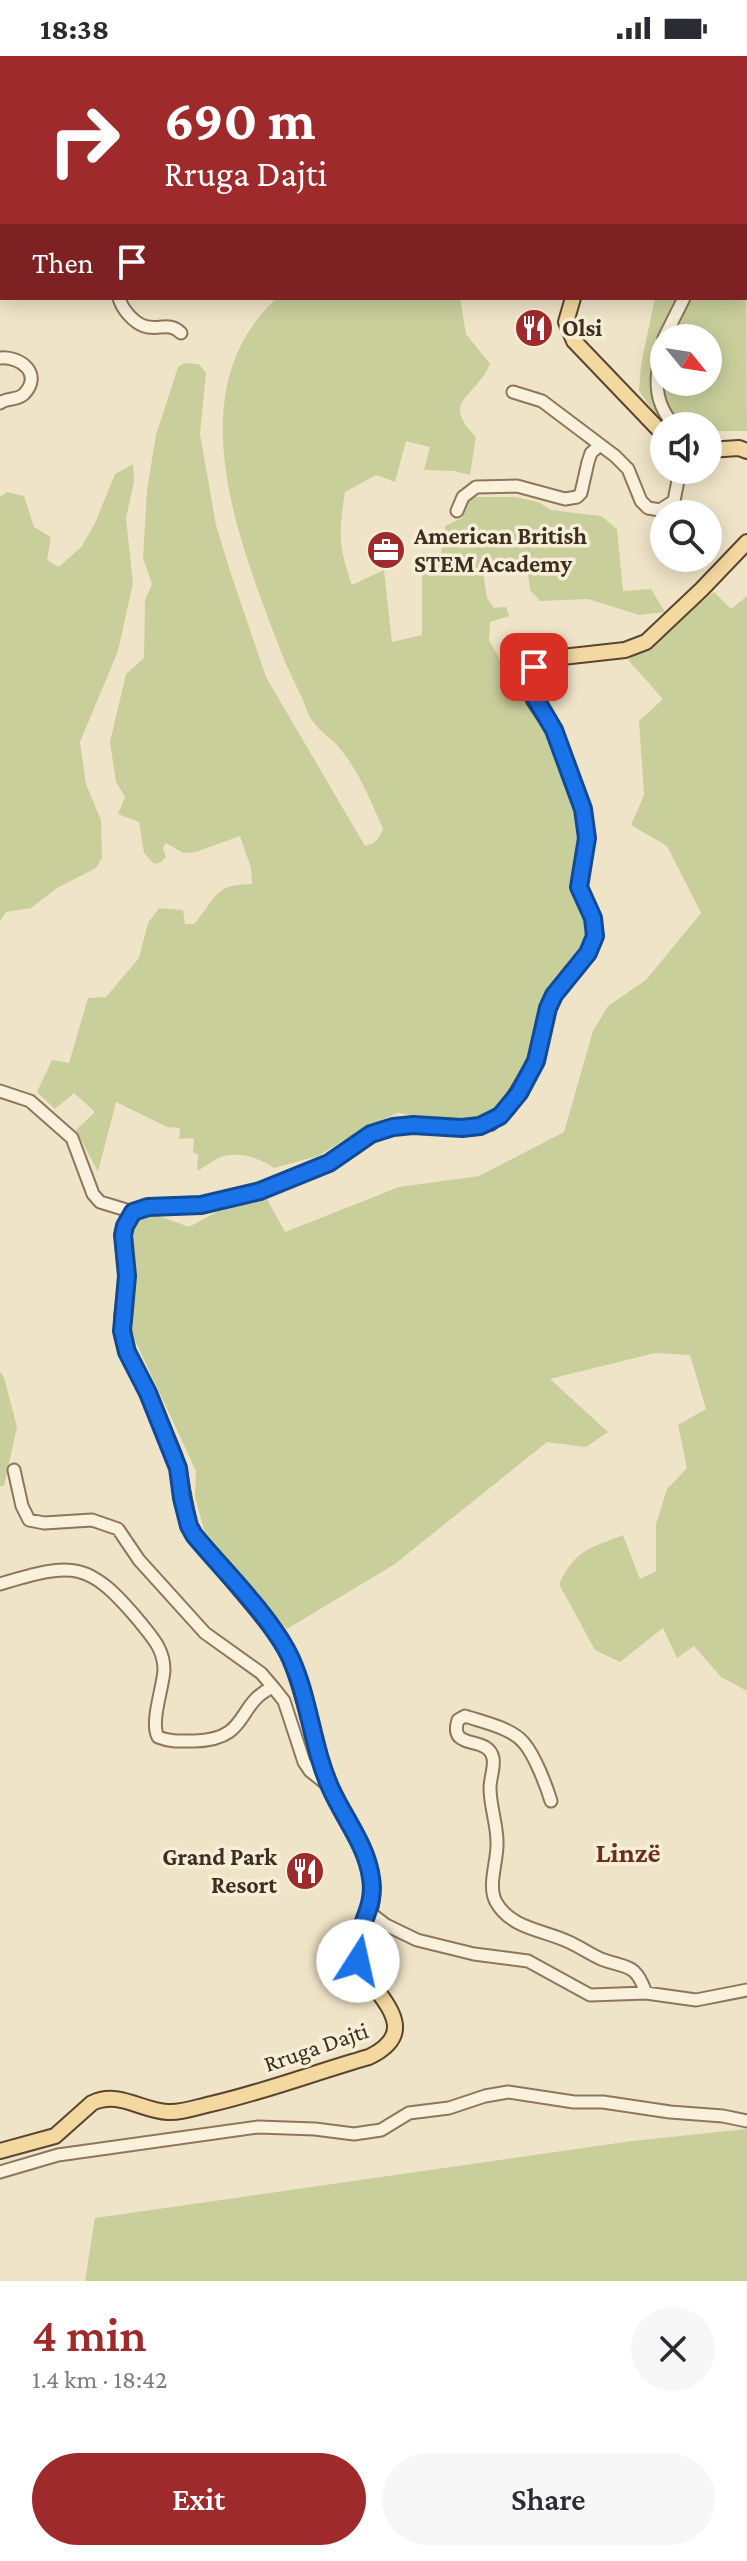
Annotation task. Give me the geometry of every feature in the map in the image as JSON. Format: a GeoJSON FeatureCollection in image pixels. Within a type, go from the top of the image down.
{"type":"FeatureCollection","features":[{"type":"Feature","properties":{"kind":"main road"},"geometry":{"type":"LineString","coordinates":[[572,300],[566,322],[574,341],[650,420]]}},
{"type":"Feature","properties":{"kind":"main road"},"geometry":{"type":"LineString","coordinates":[[722,449],[747,451]]}},
{"type":"Feature","properties":{"kind":"main road"},"geometry":{"type":"LineString","coordinates":[[133,1212],[148,1207],[201,1205],[260,1191],[329,1163],[371,1134],[413,1125],[480,1126],[490,1123],[508,1108],[536,1061],[554,995],[588,953],[595,936],[593,918],[579,887],[587,838],[583,809],[554,730],[528,686],[530,673],[544,659],[625,650],[646,642],[747,542]]}},
{"type":"Feature","properties":{"kind":"main road","name":"Rruga Dajti"},"geometry":{"type":"LineString","coordinates":[[0,2151],[55,2136],[99,2099],[114,2098],[160,2111],[180,2111],[233,2099],[369,2057],[384,2049],[394,2029],[394,2015],[362,1968],[356,1953],[358,1937],[373,1894],[371,1877],[365,1856],[329,1787],[295,1670],[273,1629],[189,1526],[178,1468],[125,1346],[122,1319],[127,1276],[123,1235],[133,1212]]}},
{"type":"Feature","properties":{"kind":"street"},"geometry":{"type":"LineString","coordinates":[[120,300],[123,309],[144,326],[169,326],[181,333]]}},
{"type":"Feature","properties":{"kind":"street"},"geometry":{"type":"LineString","coordinates":[[671,324],[683,300]]}},
{"type":"Feature","properties":{"kind":"street"},"geometry":{"type":"LineString","coordinates":[[0,358],[13,359],[32,372],[25,393],[19,398],[0,403]]}},
{"type":"Feature","properties":{"kind":"street"},"geometry":{"type":"LineString","coordinates":[[513,392],[542,401],[628,469],[641,501],[648,508],[660,510],[674,501],[678,484]]}},
{"type":"Feature","properties":{"kind":"street"},"geometry":{"type":"LineString","coordinates":[[457,511],[463,497],[476,487],[517,486],[572,499],[581,493],[591,453],[600,445]]}},
{"type":"Feature","properties":{"kind":"street"},"geometry":{"type":"LineString","coordinates":[[0,1091],[30,1101],[72,1138],[93,1194],[100,1202],[133,1212]]}},
{"type":"Feature","properties":{"kind":"street"},"geometry":{"type":"LineString","coordinates":[[14,1470],[22,1506],[29,1520],[44,1523],[92,1520],[118,1529],[139,1560],[205,1633],[261,1673],[273,1687],[284,1701],[304,1762],[329,1787]]}},
{"type":"Feature","properties":{"kind":"street"},"geometry":{"type":"LineString","coordinates":[[0,1584],[59,1569],[89,1575],[111,1590],[158,1643],[164,1670],[155,1727],[158,1737],[176,1741],[224,1737],[263,1692],[273,1687]]}},
{"type":"Feature","properties":{"kind":"street"},"geometry":{"type":"LineString","coordinates":[[551,1801],[523,1741],[465,1716],[458,1720],[458,1737],[481,1744],[494,1759],[490,1788],[497,1845],[492,1889],[503,1913],[519,1924],[567,1941],[600,1958],[625,1965],[636,1973],[646,1993]]}},
{"type":"Feature","properties":{"kind":"street"},"geometry":{"type":"LineString","coordinates":[[369,1912],[386,1925],[417,1940],[484,1957],[528,1961],[590,1995],[646,1993],[696,2000],[747,1990]]}},
{"type":"Feature","properties":{"kind":"street"},"geometry":{"type":"LineString","coordinates":[[0,2172],[58,2155],[258,2127],[354,2134],[381,2130],[409,2113],[449,2108],[508,2092],[747,2121]]}},
{"type":"Feature","properties":{"kind":"green space"},"geometry":{"type":"Polygon","coordinates":[[[275,300],[460,300],[466,334],[490,364],[460,407],[465,425],[476,437],[470,475],[424,470],[430,447],[406,441],[395,482],[376,475],[345,492],[341,538],[347,571],[352,585],[384,570],[392,642],[422,635],[422,558],[441,554],[445,526],[462,518],[464,504],[474,497],[515,497],[538,502],[551,510],[601,516],[617,529],[623,591],[651,589],[665,612],[639,615],[588,599],[540,601],[530,590],[522,559],[483,571],[487,598],[494,608],[506,607],[509,616],[490,622],[489,640],[500,660],[518,652],[527,663],[523,692],[562,759],[571,785],[579,826],[573,871],[574,897],[587,929],[583,950],[547,1001],[522,1075],[492,1115],[481,1121],[460,1123],[398,1113],[369,1125],[318,1156],[274,1168],[249,1156],[228,1155],[197,1171],[198,1155],[193,1152],[194,1138],[179,1139],[180,1128],[167,1127],[116,1102],[98,1172],[76,1130],[95,1112],[74,1093],[55,1109],[37,1092],[52,1060],[69,1063],[88,998],[106,997],[139,958],[148,923],[159,908],[183,910],[185,924],[194,924],[217,894],[230,887],[252,884],[251,868],[240,836],[196,852],[183,853],[166,843],[163,848],[166,857],[154,864],[144,853],[139,822],[118,814],[125,797],[116,782],[110,742],[126,674],[144,658],[145,600],[152,584],[143,558],[147,490],[156,435],[178,367],[184,363],[199,364],[206,373],[200,434],[216,525],[266,677],[365,846],[376,840],[383,829],[351,763],[316,726],[308,713],[281,651],[242,542],[224,455],[223,412],[231,371],[248,333],[275,300]]]}},
{"type":"Feature","properties":{"kind":"green space"},"geometry":{"type":"Polygon","coordinates":[[[655,300],[746,300],[747,431],[722,431],[722,412],[654,412],[639,391],[641,365],[655,300]]]}},
{"type":"Feature","properties":{"kind":"green space"},"geometry":{"type":"Polygon","coordinates":[[[133,464],[134,482],[126,518],[133,583],[118,651],[80,742],[86,784],[101,820],[102,858],[96,868],[57,888],[31,908],[6,912],[0,921],[0,497],[7,492],[24,496],[34,527],[51,537],[47,560],[59,567],[82,546],[115,474],[133,464]]]}},
{"type":"Feature","properties":{"kind":"green space"},"geometry":{"type":"Polygon","coordinates":[[[714,592],[731,609],[747,596],[747,1691],[721,1677],[694,1646],[677,1658],[663,1628],[620,1662],[595,1650],[559,1584],[578,1556],[623,1535],[640,1579],[656,1571],[656,1524],[667,1489],[687,1468],[678,1425],[706,1409],[690,1355],[655,1353],[550,1379],[608,1432],[586,1447],[547,1442],[395,1564],[287,1629],[204,1530],[195,1497],[196,1471],[133,1336],[131,1249],[134,1221],[142,1214],[159,1216],[189,1227],[217,1212],[267,1199],[285,1232],[399,1187],[479,1176],[564,1132],[593,1031],[608,1006],[646,980],[701,913],[667,846],[631,825],[644,795],[639,721],[663,699],[628,660],[714,592]]]}},
{"type":"Feature","properties":{"kind":"green space"},"geometry":{"type":"Polygon","coordinates":[[[0,1372],[17,1427],[4,1486],[0,1486],[0,1372]]]}},
{"type":"Feature","properties":{"kind":"green space"},"geometry":{"type":"Polygon","coordinates":[[[747,2129],[747,2281],[85,2281],[95,2218],[632,2141],[747,2129]]]}},
{"type":"Feature","properties":{"kind":"place","name":"Olsi"},"geometry":{"type":"Point","coordinates":[534,328]}},
{"type":"Feature","properties":{"kind":"place","name":"American British STEM Academy"},"geometry":{"type":"Point","coordinates":[386,550]}},
{"type":"Feature","properties":{"kind":"place","name":"Grand Park Resort"},"geometry":{"type":"Point","coordinates":[305,1871]}},
{"type":"Feature","properties":{"kind":"district","name":"Linzë"},"geometry":{"type":"Point","coordinates":[628,1852]}},
{"type":"Feature","properties":{"kind":"route"},"geometry":{"type":"LineString","coordinates":[[358,1961],[358,1937],[373,1894],[365,1856],[329,1787],[295,1670],[286,1650],[273,1629],[189,1526],[178,1468],[125,1346],[122,1319],[127,1276],[123,1235],[128,1218],[140,1209],[201,1205],[260,1191],[329,1163],[371,1134],[393,1127],[426,1125],[471,1128],[490,1123],[508,1108],[519,1093],[536,1061],[554,995],[561,983],[580,965],[595,936],[593,918],[579,887],[587,838],[583,809],[554,730],[528,686],[534,667]]}}]}
